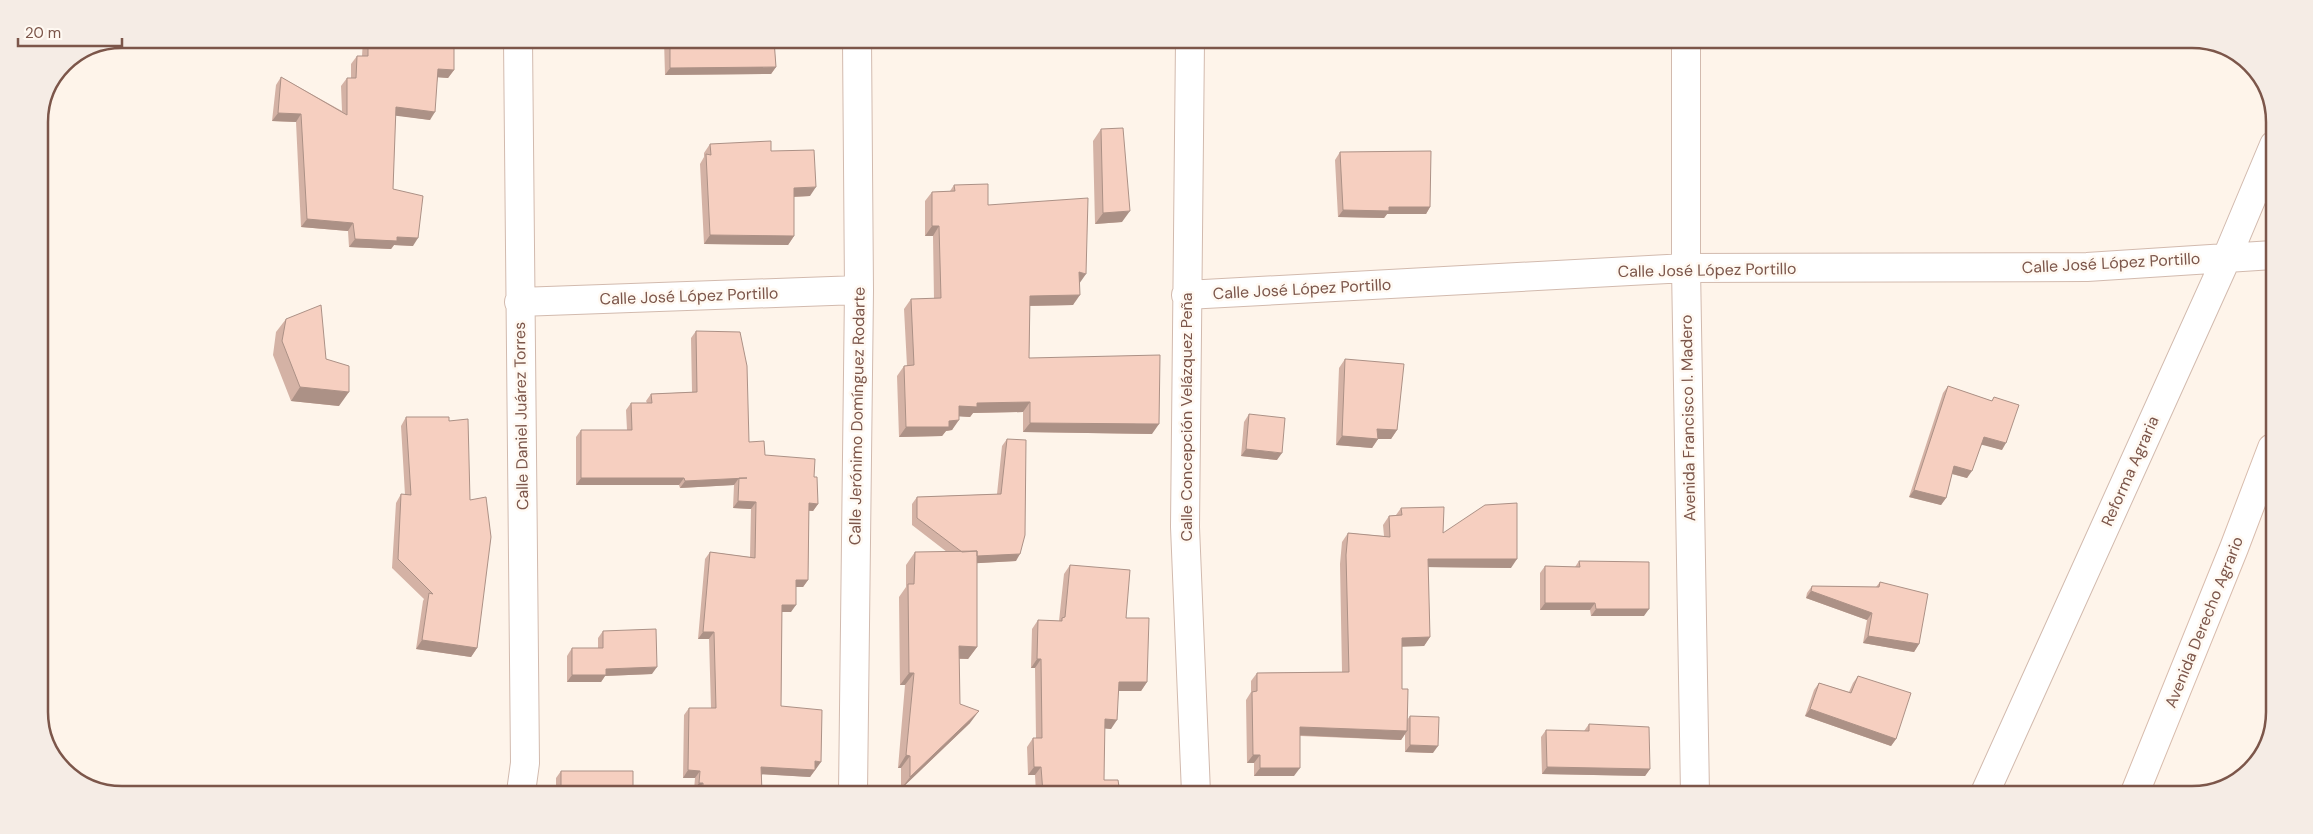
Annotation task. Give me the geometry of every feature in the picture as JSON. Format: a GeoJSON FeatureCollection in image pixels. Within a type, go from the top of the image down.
{"type":"FeatureCollection","features":[{"type":"Feature","properties":{"kind":"street","name":"Calle Daniel Juárez Torres"},"geometry":{"type":"LineString","coordinates":[[518,48],[525,763],[521,786]]}},
{"type":"Feature","properties":{"kind":"street","name":"Calle Jerónimo Domínguez Rodarte"},"geometry":{"type":"LineString","coordinates":[[853,786],[859,290],[858,48]]}},
{"type":"Feature","properties":{"kind":"street","name":"Calle Concepción Velázquez Peña"},"geometry":{"type":"LineString","coordinates":[[1190,48],[1185,526],[1196,786]]}},
{"type":"Feature","properties":{"kind":"street","name":"Avenida Francisco I. Madero"},"geometry":{"type":"LineString","coordinates":[[1686,48],[1686,268],[1695,786]]}},
{"type":"Feature","properties":{"kind":"street","name":"Reforma Agraria"},"geometry":{"type":"LineString","coordinates":[[1988,786],[2227,256],[2265,166]]}},
{"type":"Feature","properties":{"kind":"street","name":"Calle José López Portillo"},"geometry":{"type":"LineString","coordinates":[[1186,295],[1686,268],[2087,267],[2227,256],[2265,255]]}},
{"type":"Feature","properties":{"kind":"street","name":"Calle José López Portillo"},"geometry":{"type":"LineString","coordinates":[[520,302],[859,290]]}},
{"type":"Feature","properties":{"kind":"street","name":"Avenida Derecho Agrario"},"geometry":{"type":"LineString","coordinates":[[2138,786],[2266,465]]}},
{"type":"Feature","properties":{"kind":"building"},"geometry":{"type":"Polygon","coordinates":[[[368,48],[454,48],[454,70],[438,69],[435,112],[396,107],[393,189],[423,196],[418,238],[397,237],[397,241],[355,239],[353,223],[307,219],[301,114],[278,113],[281,77],[347,115],[347,78],[356,78],[357,56],[368,56],[368,48]]]}},
{"type":"Feature","properties":{"kind":"building"},"geometry":{"type":"Polygon","coordinates":[[[670,48],[775,48],[776,67],[670,68],[670,48]]]}},
{"type":"Feature","properties":{"kind":"building"},"geometry":{"type":"Polygon","coordinates":[[[1123,128],[1130,211],[1103,213],[1101,129],[1123,128]]]}},
{"type":"Feature","properties":{"kind":"building"},"geometry":{"type":"Polygon","coordinates":[[[771,141],[771,151],[814,150],[816,187],[794,188],[794,236],[710,235],[706,154],[711,155],[710,144],[771,141]]]}},
{"type":"Feature","properties":{"kind":"building"},"geometry":{"type":"Polygon","coordinates":[[[1431,151],[1430,207],[1389,207],[1389,211],[1343,210],[1340,152],[1431,151]]]}},
{"type":"Feature","properties":{"kind":"building"},"geometry":{"type":"Polygon","coordinates":[[[988,184],[988,205],[1088,198],[1086,274],[1079,272],[1080,295],[1030,296],[1029,358],[1160,355],[1159,424],[1030,423],[1030,402],[977,403],[977,407],[959,406],[959,420],[949,421],[949,427],[906,427],[904,366],[914,365],[911,299],[941,298],[939,226],[932,226],[932,192],[955,191],[954,185],[988,184]]]}},
{"type":"Feature","properties":{"kind":"building"},"geometry":{"type":"Polygon","coordinates":[[[321,305],[326,359],[349,366],[349,392],[300,387],[282,341],[286,319],[321,305]]]}},
{"type":"Feature","properties":{"kind":"building"},"geometry":{"type":"Polygon","coordinates":[[[696,331],[740,332],[747,366],[749,442],[764,441],[765,455],[815,459],[814,477],[817,477],[818,504],[809,503],[808,580],[796,580],[796,605],[782,605],[781,706],[822,710],[821,762],[815,761],[815,770],[761,767],[762,786],[703,786],[703,783],[699,783],[700,771],[688,770],[689,708],[716,708],[714,632],[703,632],[710,552],[755,558],[756,502],[738,501],[739,478],[685,481],[684,478],[581,478],[581,430],[632,430],[631,403],[652,403],[651,394],[697,392],[696,331]]]}},
{"type":"Feature","properties":{"kind":"building"},"geometry":{"type":"Polygon","coordinates":[[[1345,359],[1404,364],[1397,430],[1377,429],[1378,439],[1342,436],[1345,359]]]}},
{"type":"Feature","properties":{"kind":"building"},"geometry":{"type":"Polygon","coordinates":[[[1948,386],[1992,401],[1994,397],[2019,405],[2006,443],[1984,437],[1972,471],[1954,466],[1946,498],[1914,490],[1948,386]]]}},
{"type":"Feature","properties":{"kind":"building"},"geometry":{"type":"Polygon","coordinates":[[[1249,414],[1285,418],[1282,453],[1246,449],[1249,414]]]}},
{"type":"Feature","properties":{"kind":"building"},"geometry":{"type":"Polygon","coordinates":[[[406,417],[449,417],[449,421],[468,419],[470,500],[486,497],[491,537],[477,648],[422,640],[429,593],[433,594],[398,559],[401,494],[411,495],[406,417]]]}},
{"type":"Feature","properties":{"kind":"building"},"geometry":{"type":"Polygon","coordinates":[[[1007,439],[1026,440],[1025,535],[1020,554],[977,556],[977,551],[962,552],[917,518],[917,497],[1001,494],[1007,439]]]}},
{"type":"Feature","properties":{"kind":"building"},"geometry":{"type":"Polygon","coordinates":[[[1517,503],[1517,559],[1428,559],[1430,637],[1402,638],[1402,689],[1408,689],[1407,731],[1300,727],[1300,768],[1260,768],[1260,755],[1253,755],[1252,692],[1257,691],[1257,673],[1349,672],[1346,555],[1348,533],[1390,537],[1389,516],[1402,515],[1401,508],[1444,507],[1443,533],[1485,505],[1517,503]]]}},
{"type":"Feature","properties":{"kind":"building"},"geometry":{"type":"Polygon","coordinates":[[[977,551],[977,647],[959,646],[960,704],[979,711],[910,777],[910,756],[906,755],[914,673],[909,673],[908,584],[914,584],[915,552],[977,551]]]}},
{"type":"Feature","properties":{"kind":"building"},"geometry":{"type":"Polygon","coordinates":[[[1579,561],[1649,562],[1649,609],[1596,609],[1595,603],[1545,603],[1545,566],[1580,567],[1579,561]]]}},
{"type":"Feature","properties":{"kind":"building"},"geometry":{"type":"Polygon","coordinates":[[[1070,565],[1130,570],[1126,618],[1149,618],[1147,682],[1119,682],[1117,720],[1105,719],[1104,780],[1118,780],[1119,786],[1042,786],[1041,767],[1034,767],[1033,738],[1042,738],[1041,659],[1037,659],[1038,620],[1062,621],[1062,618],[1065,617],[1070,565]]]}},
{"type":"Feature","properties":{"kind":"building"},"geometry":{"type":"Polygon","coordinates":[[[1880,582],[1928,594],[1919,644],[1868,636],[1872,613],[1811,591],[1812,586],[1879,587],[1880,582]]]}},
{"type":"Feature","properties":{"kind":"building"},"geometry":{"type":"Polygon","coordinates":[[[656,629],[657,667],[606,669],[606,675],[572,675],[572,648],[603,648],[603,631],[656,629]]]}},
{"type":"Feature","properties":{"kind":"building"},"geometry":{"type":"Polygon","coordinates":[[[1858,676],[1911,693],[1896,739],[1810,709],[1819,683],[1851,693],[1858,676]]]}},
{"type":"Feature","properties":{"kind":"building"},"geometry":{"type":"Polygon","coordinates":[[[1410,716],[1439,717],[1438,746],[1410,745],[1410,716]]]}},
{"type":"Feature","properties":{"kind":"building"},"geometry":{"type":"Polygon","coordinates":[[[1589,724],[1649,727],[1650,769],[1547,767],[1546,730],[1589,731],[1589,724]]]}},
{"type":"Feature","properties":{"kind":"building"},"geometry":{"type":"Polygon","coordinates":[[[561,771],[633,771],[633,786],[561,786],[561,771]]]}}]}
